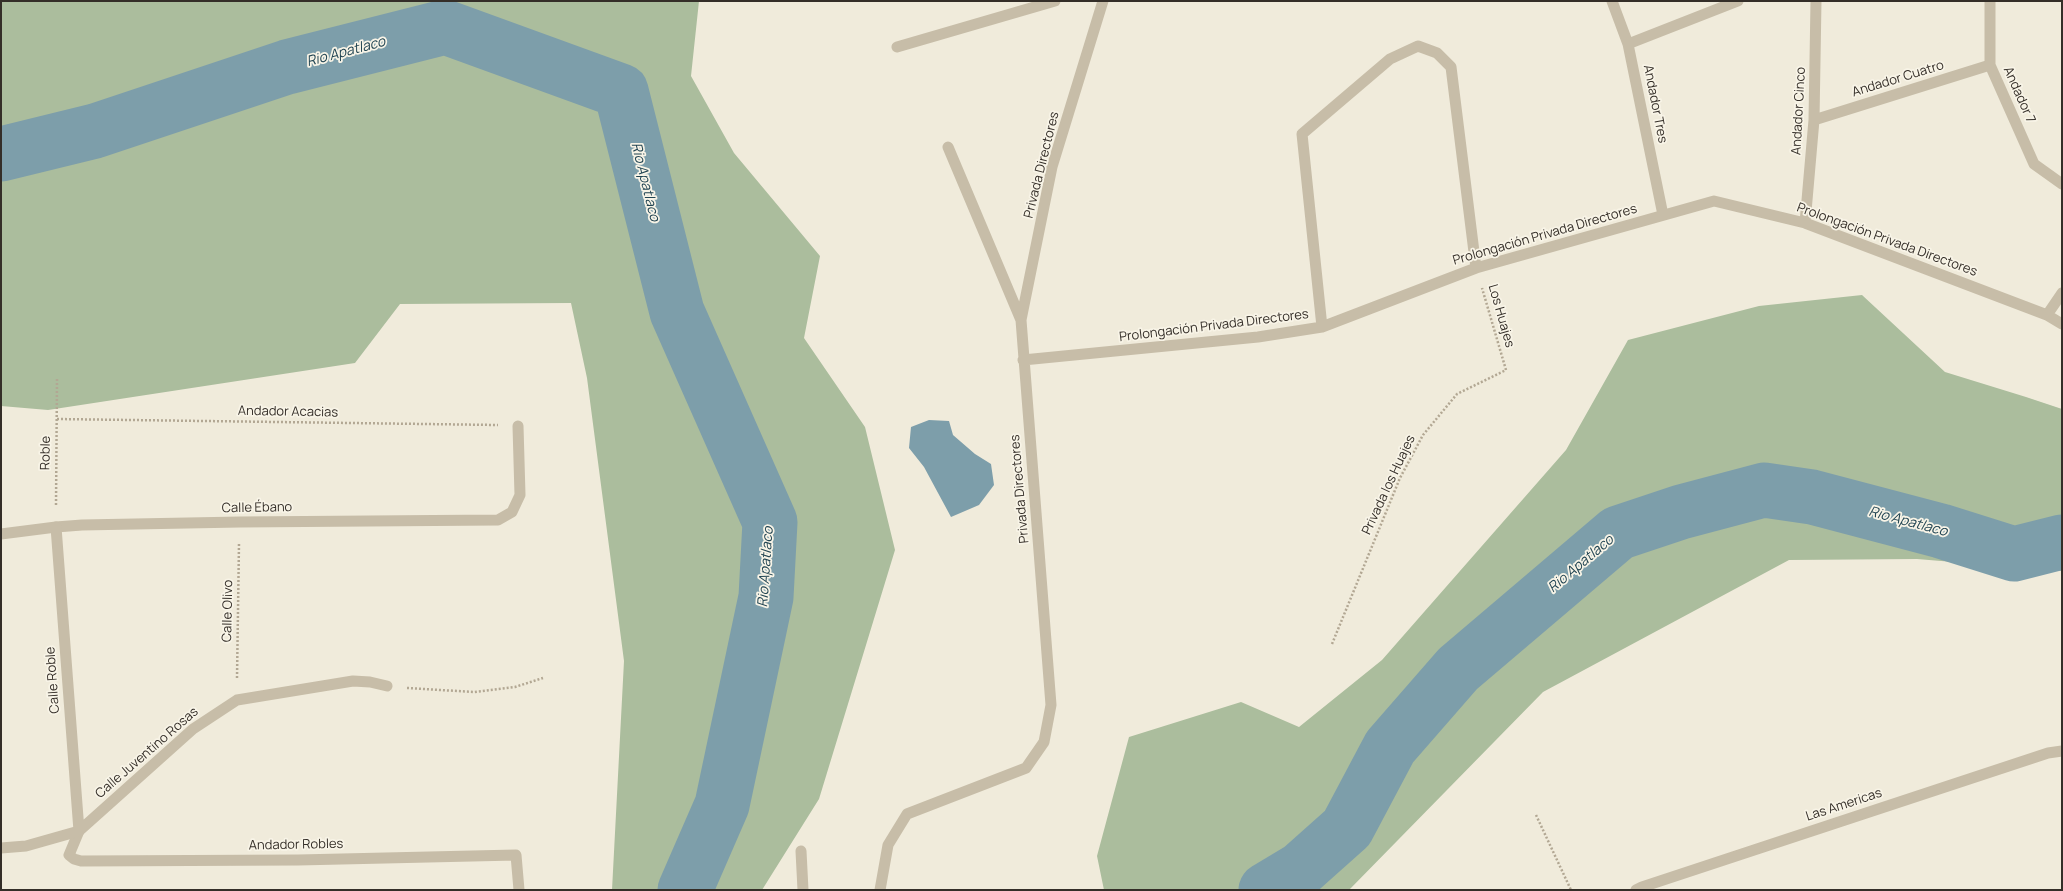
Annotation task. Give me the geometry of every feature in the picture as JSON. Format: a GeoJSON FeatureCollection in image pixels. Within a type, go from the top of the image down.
{"type":"FeatureCollection","features":[{"type":"Feature","properties":{"kind":"street"},"geometry":{"type":"LineString","coordinates":[[897,47],[1055,1]]}},
{"type":"Feature","properties":{"kind":"street","name":"Privada Directores"},"geometry":{"type":"LineString","coordinates":[[880,890],[888,845],[907,814],[1026,768],[1044,742],[1051,705],[1021,320],[1052,167],[1103,1]]}},
{"type":"Feature","properties":{"kind":"street","name":"Andador Tres"},"geometry":{"type":"LineString","coordinates":[[1612,1],[1628,44],[1663,215]]}},
{"type":"Feature","properties":{"kind":"street"},"geometry":{"type":"LineString","coordinates":[[1628,44],[1738,1]]}},
{"type":"Feature","properties":{"kind":"street","name":"Andador Cinco"},"geometry":{"type":"LineString","coordinates":[[1805,223],[1814,120],[1816,1]]}},
{"type":"Feature","properties":{"kind":"street","name":"Andador 7"},"geometry":{"type":"LineString","coordinates":[[1990,1],[1990,65],[2034,164],[2062,184]]}},
{"type":"Feature","properties":{"kind":"street"},"geometry":{"type":"LineString","coordinates":[[1322,327],[1302,134],[1390,59],[1418,46],[1437,53],[1451,67],[1476,268]]}},
{"type":"Feature","properties":{"kind":"street","name":"Andador Cuatro"},"geometry":{"type":"LineString","coordinates":[[1814,120],[1990,65]]}},
{"type":"Feature","properties":{"kind":"street"},"geometry":{"type":"LineString","coordinates":[[948,147],[1021,320]]}},
{"type":"Feature","properties":{"kind":"street","name":"Prolongación Privada Directores"},"geometry":{"type":"LineString","coordinates":[[1023,360],[1258,337],[1322,327],[1476,268],[1714,201],[1805,223],[2047,315],[2062,324]]}},
{"type":"Feature","properties":{"kind":"street"},"geometry":{"type":"LineString","coordinates":[[2047,315],[2062,293]]}},
{"type":"Feature","properties":{"kind":"street","name":"Calle Ébano"},"geometry":{"type":"LineString","coordinates":[[1,534],[82,525],[498,520],[512,512],[520,495],[518,426]]}},
{"type":"Feature","properties":{"kind":"street","name":"Calle Roble"},"geometry":{"type":"LineString","coordinates":[[56,527],[79,831]]}},
{"type":"Feature","properties":{"kind":"street","name":"Calle Juventino Rosas"},"geometry":{"type":"LineString","coordinates":[[1,848],[26,846],[79,831],[193,729],[237,700],[353,681],[370,682],[387,686]]}},
{"type":"Feature","properties":{"kind":"street","name":"Las Americas"},"geometry":{"type":"LineString","coordinates":[[1636,890],[1642,886],[2041,756],[2062,751]]}},
{"type":"Feature","properties":{"kind":"street","name":"Andador Robles"},"geometry":{"type":"LineString","coordinates":[[79,831],[69,855],[74,859],[81,861],[298,860],[516,855],[519,890]]}},
{"type":"Feature","properties":{"kind":"street"},"geometry":{"type":"LineString","coordinates":[[802,851],[802,890]]}},
{"type":"Feature","properties":{"kind":"path","name":"Los Huajes"},"geometry":{"type":"LineString","coordinates":[[1476,268],[1506,370]]}},
{"type":"Feature","properties":{"kind":"path","name":"Privada los Huajes"},"geometry":{"type":"LineString","coordinates":[[1332,644],[1400,478],[1422,435],[1457,394],[1506,370]]}},
{"type":"Feature","properties":{"kind":"path","name":"Roble"},"geometry":{"type":"LineString","coordinates":[[56,527],[57,378]]}},
{"type":"Feature","properties":{"kind":"path","name":"Andador Acacias"},"geometry":{"type":"LineString","coordinates":[[57,419],[518,426]]}},
{"type":"Feature","properties":{"kind":"path","name":"Calle Olivo"},"geometry":{"type":"LineString","coordinates":[[237,700],[240,522]]}},
{"type":"Feature","properties":{"kind":"path"},"geometry":{"type":"LineString","coordinates":[[387,686],[474,692],[515,687],[543,678]]}},
{"type":"Feature","properties":{"kind":"path"},"geometry":{"type":"LineString","coordinates":[[1536,815],[1571,890]]}},
{"type":"Feature","properties":{"kind":"green space"},"geometry":{"type":"Polygon","coordinates":[[[1,1],[699,1],[691,76],[734,153],[820,256],[804,338],[865,427],[895,550],[819,799],[762,890],[612,890],[624,661],[587,378],[571,303],[400,304],[355,363],[48,410],[1,406],[1,1]]]}},
{"type":"Feature","properties":{"kind":"green space"},"geometry":{"type":"Polygon","coordinates":[[[1862,295],[1945,372],[2062,409],[2062,571],[1917,559],[1789,560],[1543,692],[1349,890],[1104,890],[1097,856],[1129,737],[1241,702],[1299,727],[1382,660],[1566,450],[1628,340],[1759,306],[1862,295]]]}},
{"type":"Feature","properties":{"kind":"water"},"geometry":{"type":"Polygon","coordinates":[[[929,420],[949,421],[953,435],[975,454],[991,464],[994,485],[979,505],[951,517],[924,467],[909,448],[911,427],[929,420]]]}},
{"type":"Feature","properties":{"kind":"waterway","name":"Rio Apatlaco"},"geometry":{"type":"LineString","coordinates":[[1,154],[95,131],[287,67],[445,27],[621,91],[677,312],[770,522],[766,597],[722,805],[685,890]]}},
{"type":"Feature","properties":{"kind":"waterway","name":"Rio Apatlaco"},"geometry":{"type":"LineString","coordinates":[[1266,890],[1301,869],[1347,828],[1390,747],[1458,669],[1618,533],[1681,512],[1764,490],[1812,497],[1941,531],[2014,554],[2062,542]]}}]}
